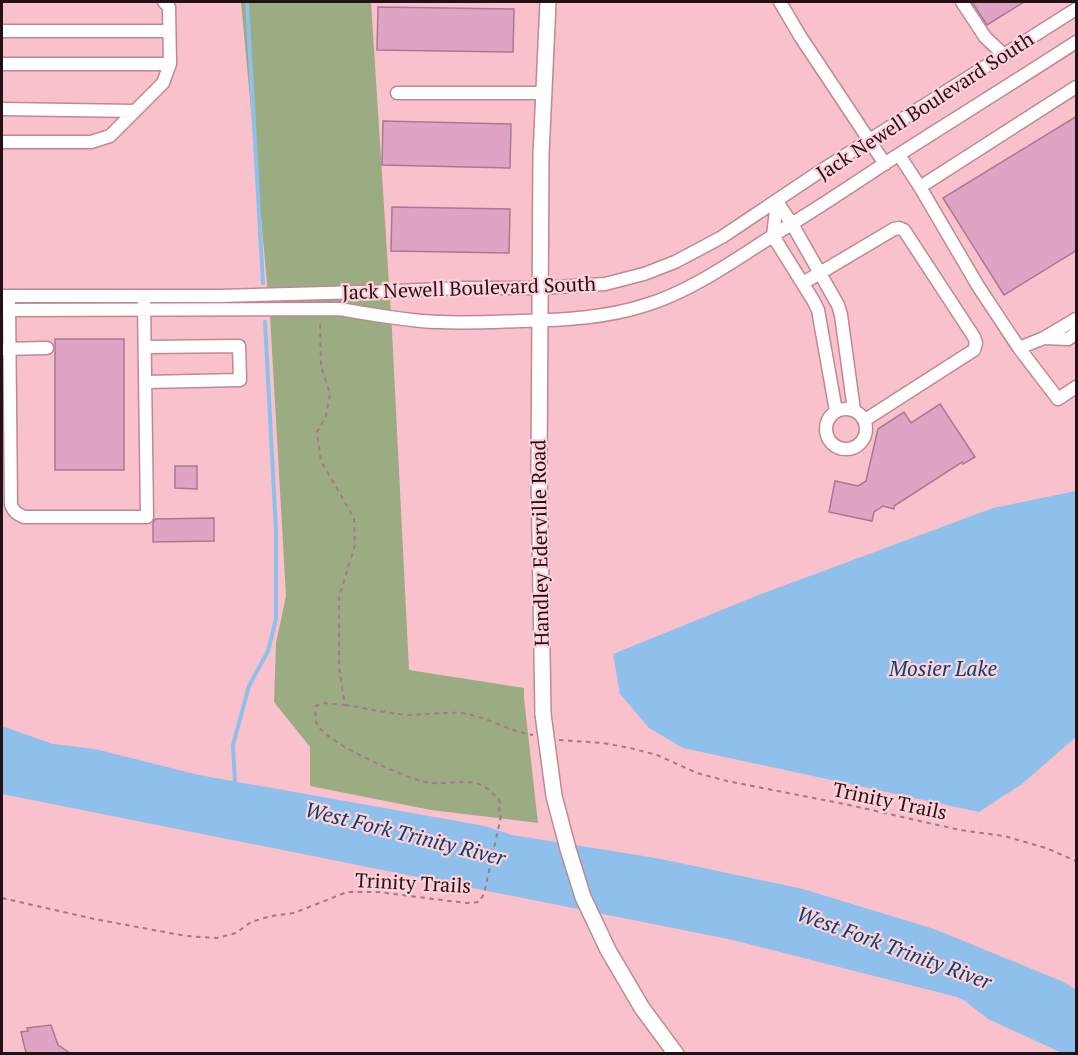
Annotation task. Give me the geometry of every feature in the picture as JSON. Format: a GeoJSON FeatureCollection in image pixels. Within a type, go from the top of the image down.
{"type":"FeatureCollection","features":[{"type":"Feature","properties":{"kind":"main road","name":"Handley Ederville Road"},"geometry":{"type":"LineString","coordinates":[[548,2],[541,155],[540,288],[539,472],[543,714],[554,796],[583,897],[608,950],[642,1008],[676,1053]]}},
{"type":"Feature","properties":{"kind":"street"},"geometry":{"type":"LineString","coordinates":[[2,142],[91,142],[110,136],[164,83],[170,64],[170,31],[169,7],[164,2]]}},
{"type":"Feature","properties":{"kind":"street"},"geometry":{"type":"LineString","coordinates":[[780,2],[885,164]]}},
{"type":"Feature","properties":{"kind":"street"},"geometry":{"type":"LineString","coordinates":[[962,2],[985,37],[1004,55]]}},
{"type":"Feature","properties":{"kind":"street","name":"Jack Newell Boulevard South"},"geometry":{"type":"LineString","coordinates":[[5,296],[219,296],[462,288],[540,288],[605,284],[644,274],[675,262],[722,237],[869,140],[1077,9]]}},
{"type":"Feature","properties":{"kind":"street"},"geometry":{"type":"LineString","coordinates":[[2,31],[170,31]]}},
{"type":"Feature","properties":{"kind":"street","name":"Jack Newell Boulevard South"},"geometry":{"type":"LineString","coordinates":[[5,310],[340,309],[423,321],[540,321],[618,313],[648,305],[705,278],[1077,42]]}},
{"type":"Feature","properties":{"kind":"street"},"geometry":{"type":"LineString","coordinates":[[2,64],[170,64]]}},
{"type":"Feature","properties":{"kind":"street"},"geometry":{"type":"LineString","coordinates":[[920,187],[1077,87]]}},
{"type":"Feature","properties":{"kind":"street"},"geometry":{"type":"LineString","coordinates":[[397,93],[543,93]]}},
{"type":"Feature","properties":{"kind":"street"},"geometry":{"type":"LineString","coordinates":[[2,109],[135,111]]}},
{"type":"Feature","properties":{"kind":"street"},"geometry":{"type":"LineString","coordinates":[[899,155],[978,286],[1019,348],[1058,399],[1077,387]]}},
{"type":"Feature","properties":{"kind":"street"},"geometry":{"type":"LineString","coordinates":[[777,202],[838,305],[854,410]]}},
{"type":"Feature","properties":{"kind":"street"},"geometry":{"type":"LineString","coordinates":[[777,202],[773,236],[818,310],[836,411]]}},
{"type":"Feature","properties":{"kind":"street"},"geometry":{"type":"LineString","coordinates":[[802,283],[899,228],[904,230],[974,337],[976,343],[974,350],[865,420]]}},
{"type":"Feature","properties":{"kind":"street"},"geometry":{"type":"LineString","coordinates":[[5,296],[11,505],[13,511],[24,518],[147,517],[144,296]]}},
{"type":"Feature","properties":{"kind":"street"},"geometry":{"type":"LineString","coordinates":[[1019,348],[1044,338],[1077,319]]}},
{"type":"Feature","properties":{"kind":"street"},"geometry":{"type":"LineString","coordinates":[[1044,338],[1068,339],[1077,333]]}},
{"type":"Feature","properties":{"kind":"street"},"geometry":{"type":"LineString","coordinates":[[146,347],[239,346],[240,380],[146,382]]}},
{"type":"Feature","properties":{"kind":"street"},"geometry":{"type":"LineString","coordinates":[[6,349],[47,348]]}},
{"type":"Feature","properties":{"kind":"street"},"geometry":{"type":"LineString","coordinates":[[846,408],[854,410],[865,420],[866,436],[854,448],[839,449],[829,441],[825,431],[826,423],[836,411],[846,408]]}},
{"type":"Feature","properties":{"kind":"path"},"geometry":{"type":"LineString","coordinates":[[320,309],[321,366],[330,394],[326,416],[317,432],[321,461],[354,518],[356,545],[339,597],[339,668],[345,705]]}},
{"type":"Feature","properties":{"kind":"path","name":"Trinity Trails"},"geometry":{"type":"LineString","coordinates":[[2,898],[94,919],[186,936],[217,938],[236,933],[251,922],[294,913],[347,892],[378,892],[466,903],[479,902],[484,894],[501,816],[499,809],[501,803],[494,794],[487,788],[464,780],[424,782],[401,775],[374,762],[326,735],[318,724],[316,706],[322,703],[345,705],[412,715],[462,713],[536,736]]}},
{"type":"Feature","properties":{"kind":"path","name":"Trinity Trails"},"geometry":{"type":"LineString","coordinates":[[555,739],[630,748],[657,755],[698,773],[727,781],[960,830],[1004,836],[1046,848],[1077,861]]}},
{"type":"Feature","properties":{"kind":"green space"},"geometry":{"type":"Polygon","coordinates":[[[241,2],[371,2],[392,331],[409,670],[524,688],[538,823],[431,810],[310,786],[310,747],[274,702],[276,643],[286,596],[270,315],[241,2]]]}},
{"type":"Feature","properties":{"kind":"water","name":"Mosier Lake"},"geometry":{"type":"Polygon","coordinates":[[[1076,491],[1076,737],[1022,784],[979,812],[683,748],[649,728],[620,694],[613,654],[756,596],[993,508],[1076,491]]]}},
{"type":"Feature","properties":{"kind":"water","name":"West Fork Trinity River"},"geometry":{"type":"Polygon","coordinates":[[[2,726],[53,744],[95,749],[199,775],[485,826],[512,835],[656,858],[803,889],[934,929],[1064,982],[1076,990],[1076,1053],[1062,1053],[988,1019],[957,997],[728,939],[2,794],[2,726]]]}},
{"type":"Feature","properties":{"kind":"building"},"geometry":{"type":"Polygon","coordinates":[[[972,2],[1024,2],[987,25],[972,2]]]}},
{"type":"Feature","properties":{"kind":"building"},"geometry":{"type":"Polygon","coordinates":[[[378,7],[514,9],[513,52],[377,50],[378,7]]]}},
{"type":"Feature","properties":{"kind":"building"},"geometry":{"type":"Polygon","coordinates":[[[1077,116],[1077,250],[1004,295],[943,198],[1077,116]]]}},
{"type":"Feature","properties":{"kind":"building"},"geometry":{"type":"Polygon","coordinates":[[[383,121],[511,124],[510,168],[382,165],[383,121]]]}},
{"type":"Feature","properties":{"kind":"building"},"geometry":{"type":"Polygon","coordinates":[[[392,207],[510,209],[509,253],[391,251],[392,207]]]}},
{"type":"Feature","properties":{"kind":"building"},"geometry":{"type":"Polygon","coordinates":[[[55,339],[124,339],[124,470],[55,470],[55,339]]]}},
{"type":"Feature","properties":{"kind":"building"},"geometry":{"type":"Polygon","coordinates":[[[940,404],[975,457],[963,464],[962,462],[894,506],[894,509],[883,506],[874,512],[872,521],[829,512],[835,481],[858,486],[866,481],[878,429],[904,412],[911,423],[940,404]]]}},
{"type":"Feature","properties":{"kind":"building"},"geometry":{"type":"Polygon","coordinates":[[[175,466],[197,466],[197,489],[175,488],[175,466]]]}},
{"type":"Feature","properties":{"kind":"building"},"geometry":{"type":"Polygon","coordinates":[[[214,518],[214,541],[153,542],[155,519],[214,518]]]}},
{"type":"Feature","properties":{"kind":"building"},"geometry":{"type":"Polygon","coordinates":[[[51,1025],[58,1045],[70,1053],[26,1053],[21,1032],[28,1031],[27,1028],[51,1025]]]}},
{"type":"Feature","properties":{"kind":"waterway"},"geometry":{"type":"LineString","coordinates":[[247,2],[263,283]]}},
{"type":"Feature","properties":{"kind":"waterway"},"geometry":{"type":"LineString","coordinates":[[235,784],[233,745],[249,686],[268,651],[276,619],[276,531],[265,322]]}}]}
